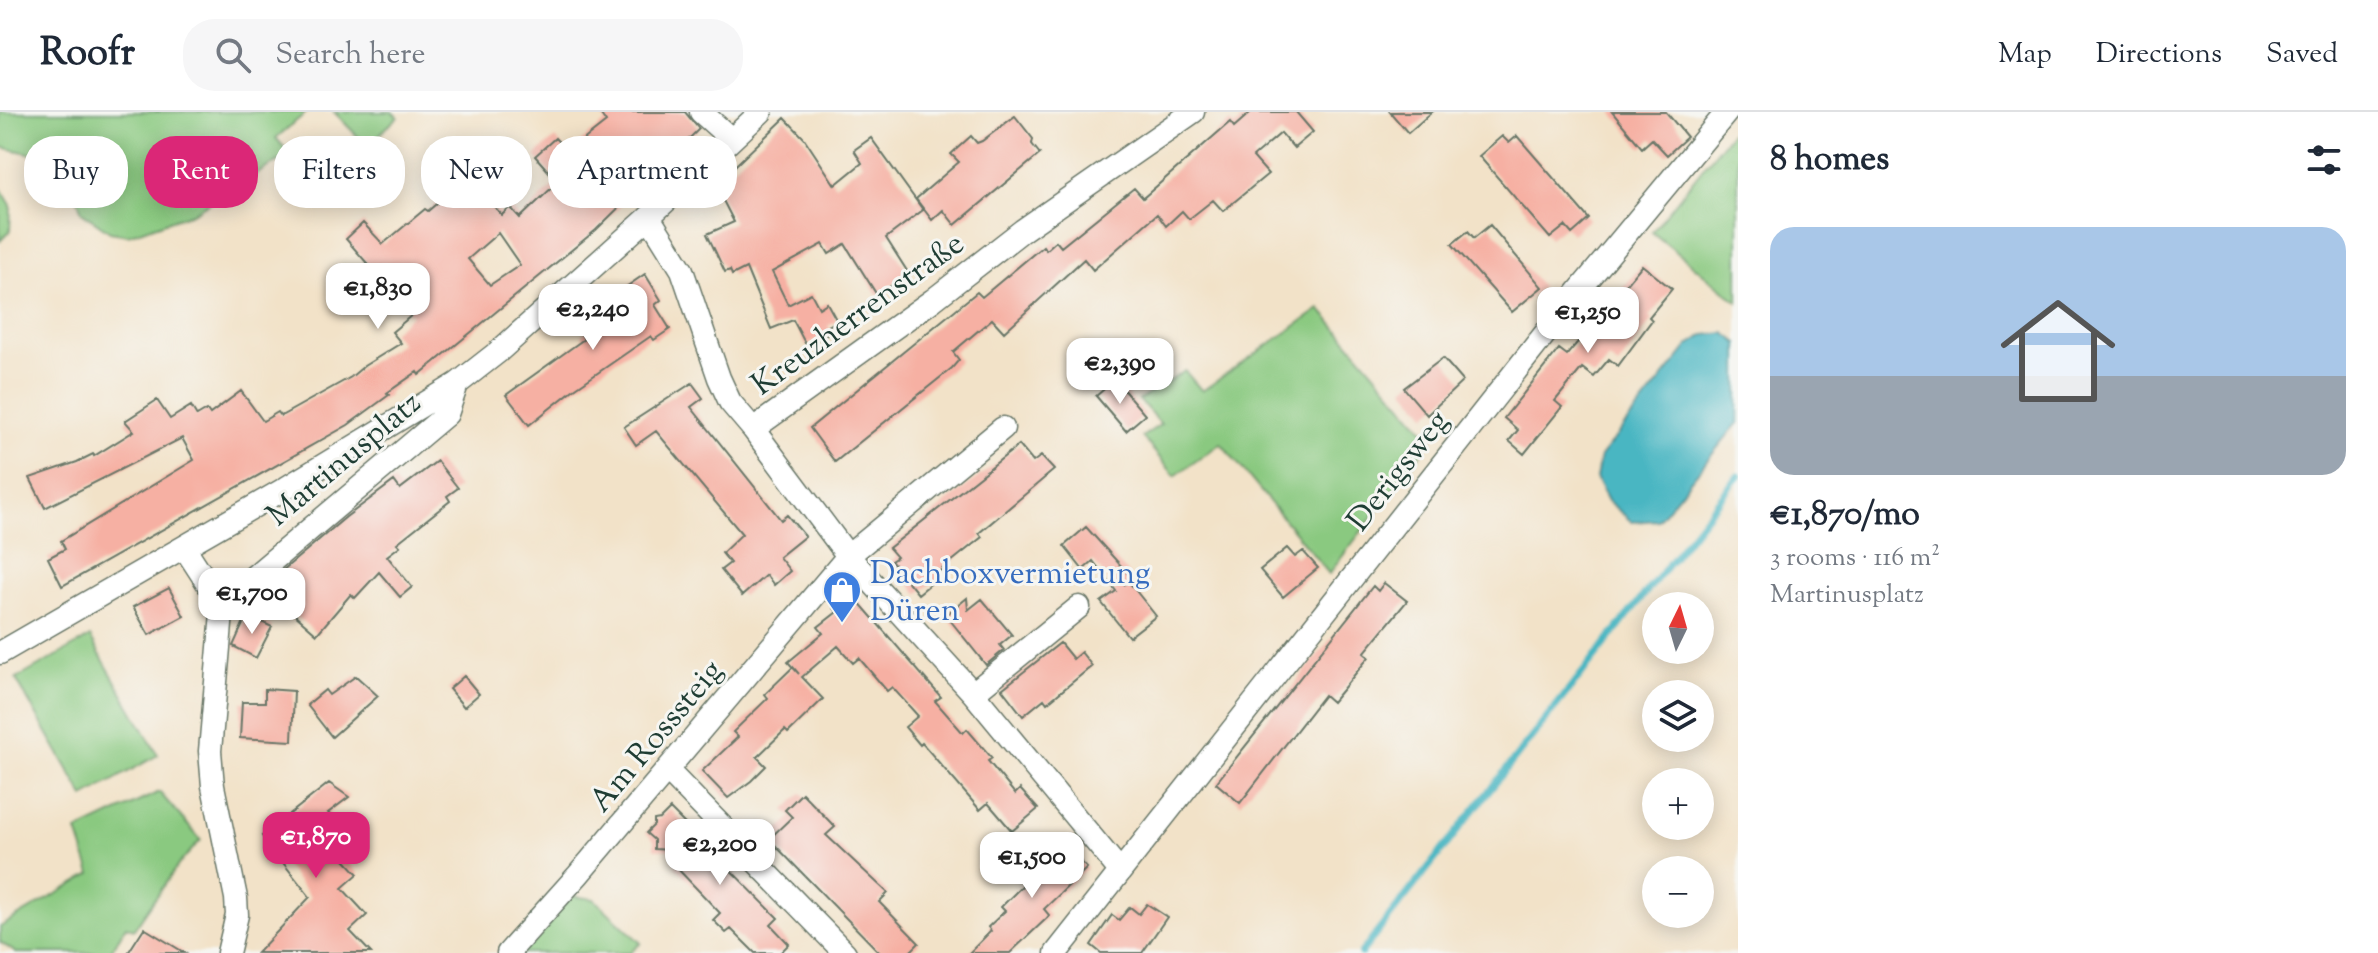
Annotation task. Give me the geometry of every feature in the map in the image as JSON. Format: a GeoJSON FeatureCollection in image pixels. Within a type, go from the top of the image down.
{"type":"FeatureCollection","features":[{"type":"Feature","properties":{"kind":"street"},"geometry":{"type":"LineString","coordinates":[[701,112],[728,136]]}},
{"type":"Feature","properties":{"kind":"street","name":"Martinusplatz"},"geometry":{"type":"LineString","coordinates":[[734,136],[761,112]]}},
{"type":"Feature","properties":{"kind":"street","name":"Kreuzherrenstraße"},"geometry":{"type":"LineString","coordinates":[[649,217],[682,270],[730,402],[753,429],[933,300],[1023,230],[1193,112]]}},
{"type":"Feature","properties":{"kind":"street","name":"Derigsweg"},"geometry":{"type":"LineString","coordinates":[[1056,953],[1569,304],[1727,112]]}},
{"type":"Feature","properties":{"kind":"street","name":"Martinusplatz"},"geometry":{"type":"LineString","coordinates":[[0,653],[457,384],[498,352],[658,208]]}},
{"type":"Feature","properties":{"kind":"street","name":"Martinusplatz"},"geometry":{"type":"LineString","coordinates":[[221,604],[447,414],[457,384]]}},
{"type":"Feature","properties":{"kind":"street","name":"Am Rosssteig"},"geometry":{"type":"LineString","coordinates":[[508,953],[848,556],[1003,428]]}},
{"type":"Feature","properties":{"kind":"street"},"geometry":{"type":"LineString","coordinates":[[753,429],[848,556],[973,693],[1120,871]]}},
{"type":"Feature","properties":{"kind":"street"},"geometry":{"type":"LineString","coordinates":[[184,547],[221,604],[210,751],[213,786],[236,898],[237,915],[228,953]]}},
{"type":"Feature","properties":{"kind":"street"},"geometry":{"type":"LineString","coordinates":[[973,693],[1079,607]]}},
{"type":"Feature","properties":{"kind":"street"},"geometry":{"type":"LineString","coordinates":[[667,770],[845,953]]}},
{"type":"Feature","properties":{"kind":"green space"},"geometry":{"type":"Polygon","coordinates":[[[0,112],[307,112],[278,136],[274,136],[274,164],[258,173],[258,136],[144,136],[144,208],[200,208],[128,235],[110,232],[81,208],[128,208],[128,136],[24,136],[24,152],[0,147],[0,112]]]}},
{"type":"Feature","properties":{"kind":"green space"},"geometry":{"type":"Polygon","coordinates":[[[334,112],[392,112],[398,117],[378,136],[357,136],[334,112]]]}},
{"type":"Feature","properties":{"kind":"green space"},"geometry":{"type":"Polygon","coordinates":[[[1738,124],[1738,302],[1652,232],[1738,124]]]}},
{"type":"Feature","properties":{"kind":"green space"},"geometry":{"type":"Polygon","coordinates":[[[0,187],[11,205],[10,231],[0,241],[0,187]]]}},
{"type":"Feature","properties":{"kind":"green space"},"geometry":{"type":"Polygon","coordinates":[[[1320,309],[1432,439],[1329,574],[1221,443],[1175,476],[1142,437],[1161,424],[1139,400],[1185,371],[1202,391],[1320,309]]]}},
{"type":"Feature","properties":{"kind":"green space"},"geometry":{"type":"Polygon","coordinates":[[[90,637],[158,755],[84,797],[16,679],[90,637]]]}},
{"type":"Feature","properties":{"kind":"green space"},"geometry":{"type":"Polygon","coordinates":[[[159,792],[201,840],[179,864],[134,929],[126,926],[110,953],[16,953],[0,942],[0,927],[91,874],[77,831],[159,792]]]}},
{"type":"Feature","properties":{"kind":"green space"},"geometry":{"type":"Polygon","coordinates":[[[572,896],[594,899],[641,943],[630,953],[514,953],[572,896]]]}},
{"type":"Feature","properties":{"kind":"water"},"geometry":{"type":"Polygon","coordinates":[[[1725,333],[1738,343],[1738,423],[1658,520],[1632,522],[1608,501],[1596,478],[1600,457],[1689,345],[1704,335],[1725,333]]]}},
{"type":"Feature","properties":{"kind":"building"},"geometry":{"type":"Polygon","coordinates":[[[599,112],[685,112],[699,129],[692,136],[588,136],[606,122],[599,112]]]}},
{"type":"Feature","properties":{"kind":"building"},"geometry":{"type":"Polygon","coordinates":[[[1251,112],[1296,112],[1313,132],[1294,148],[1281,133],[1253,157],[1268,174],[1223,211],[1213,200],[1189,219],[1182,211],[1166,226],[1157,214],[1093,270],[1084,259],[1004,332],[992,319],[953,352],[959,360],[952,368],[835,462],[810,428],[977,292],[982,297],[1043,246],[1046,250],[1056,241],[1061,247],[1134,188],[1143,198],[1230,122],[1234,127],[1251,112]]]}},
{"type":"Feature","properties":{"kind":"building"},"geometry":{"type":"Polygon","coordinates":[[[1390,112],[1432,112],[1408,133],[1390,112]]]}},
{"type":"Feature","properties":{"kind":"building"},"geometry":{"type":"Polygon","coordinates":[[[1612,112],[1666,112],[1687,137],[1667,155],[1652,139],[1642,148],[1612,112]]]}},
{"type":"Feature","properties":{"kind":"building"},"geometry":{"type":"Polygon","coordinates":[[[1015,116],[1040,154],[955,225],[943,210],[932,220],[916,199],[959,162],[951,154],[971,136],[977,143],[982,141],[1015,116]]]}},
{"type":"Feature","properties":{"kind":"building"},"geometry":{"type":"Polygon","coordinates":[[[785,118],[804,138],[835,185],[862,163],[854,150],[871,138],[923,210],[886,238],[909,274],[877,295],[845,244],[829,254],[823,244],[772,272],[788,305],[811,293],[819,308],[827,303],[837,321],[828,326],[832,332],[806,345],[793,320],[771,329],[746,268],[732,275],[730,270],[725,272],[707,234],[734,222],[727,208],[737,208],[737,164],[785,118]]]}},
{"type":"Feature","properties":{"kind":"building"},"geometry":{"type":"Polygon","coordinates":[[[1502,136],[1509,143],[1517,136],[1589,219],[1572,234],[1565,226],[1550,238],[1479,156],[1502,136]]]}},
{"type":"Feature","properties":{"kind":"building"},"geometry":{"type":"Polygon","coordinates":[[[548,144],[548,171],[535,156],[548,144]]]}},
{"type":"Feature","properties":{"kind":"building"},"geometry":{"type":"Polygon","coordinates":[[[548,191],[548,208],[618,208],[596,230],[419,375],[417,372],[387,393],[389,395],[348,425],[62,586],[48,558],[65,549],[61,541],[194,460],[182,438],[45,508],[30,478],[94,456],[134,431],[125,421],[157,400],[170,419],[191,406],[197,416],[207,410],[210,414],[241,391],[263,421],[278,412],[281,416],[351,377],[401,343],[392,332],[412,315],[346,239],[363,223],[383,244],[425,209],[495,208],[502,215],[511,208],[520,218],[548,191]],[[498,233],[468,259],[490,285],[520,265],[498,233]]]}},
{"type":"Feature","properties":{"kind":"building"},"geometry":{"type":"Polygon","coordinates":[[[1490,225],[1542,287],[1512,312],[1452,244],[1468,231],[1474,238],[1490,225]]]}},
{"type":"Feature","properties":{"kind":"building"},"geometry":{"type":"Polygon","coordinates":[[[1642,265],[1672,289],[1649,317],[1652,320],[1618,366],[1609,359],[1594,377],[1582,368],[1555,401],[1562,407],[1524,454],[1509,441],[1518,430],[1504,418],[1559,349],[1567,355],[1642,265]]]}},
{"type":"Feature","properties":{"kind":"building"},"geometry":{"type":"Polygon","coordinates":[[[645,274],[661,300],[655,305],[670,329],[654,340],[651,336],[529,425],[506,395],[584,339],[582,335],[633,298],[626,287],[645,274]]]}},
{"type":"Feature","properties":{"kind":"building"},"geometry":{"type":"Polygon","coordinates":[[[1443,358],[1463,381],[1427,415],[1404,388],[1443,358]]]}},
{"type":"Feature","properties":{"kind":"building"},"geometry":{"type":"Polygon","coordinates":[[[1115,380],[1145,415],[1126,431],[1096,396],[1115,380]]]}},
{"type":"Feature","properties":{"kind":"building"},"geometry":{"type":"Polygon","coordinates":[[[692,383],[703,398],[691,407],[781,520],[787,515],[805,536],[779,557],[790,571],[774,585],[766,575],[742,596],[721,570],[730,563],[722,553],[742,534],[656,431],[636,445],[624,427],[692,383]]]}},
{"type":"Feature","properties":{"kind":"building"},"geometry":{"type":"Polygon","coordinates":[[[1019,445],[1033,462],[1041,456],[1054,470],[979,533],[982,537],[936,574],[939,577],[918,594],[891,561],[897,557],[889,548],[1019,445]]]}},
{"type":"Feature","properties":{"kind":"building"},"geometry":{"type":"Polygon","coordinates":[[[437,461],[458,488],[447,496],[450,501],[397,543],[400,546],[387,556],[412,587],[400,597],[379,572],[355,598],[351,594],[317,634],[263,587],[394,481],[400,489],[437,461]]]}},
{"type":"Feature","properties":{"kind":"building"},"geometry":{"type":"Polygon","coordinates":[[[1086,527],[1132,578],[1128,581],[1156,616],[1129,637],[1101,602],[1116,591],[1093,561],[1083,570],[1064,546],[1086,527]]]}},
{"type":"Feature","properties":{"kind":"building"},"geometry":{"type":"Polygon","coordinates":[[[1287,548],[1295,557],[1303,551],[1318,568],[1283,597],[1260,570],[1287,548]]]}},
{"type":"Feature","properties":{"kind":"building"},"geometry":{"type":"Polygon","coordinates":[[[1384,583],[1407,601],[1364,653],[1369,657],[1347,684],[1332,702],[1324,695],[1240,803],[1216,783],[1373,586],[1378,591],[1384,583]]]}},
{"type":"Feature","properties":{"kind":"building"},"geometry":{"type":"Polygon","coordinates":[[[169,588],[184,616],[149,635],[133,607],[169,588]]]}},
{"type":"Feature","properties":{"kind":"building"},"geometry":{"type":"Polygon","coordinates":[[[851,593],[941,697],[935,701],[963,733],[967,729],[992,758],[988,761],[1015,794],[1020,789],[1038,809],[1012,831],[988,803],[980,810],[905,727],[918,716],[892,687],[887,691],[859,658],[853,663],[838,646],[802,677],[823,699],[788,733],[785,730],[757,757],[766,766],[728,798],[702,771],[738,737],[733,732],[768,698],[765,694],[793,667],[788,662],[823,633],[818,627],[837,612],[834,608],[851,593]]]}},
{"type":"Feature","properties":{"kind":"building"},"geometry":{"type":"Polygon","coordinates":[[[967,598],[968,610],[982,599],[1012,635],[1000,645],[1004,650],[986,665],[946,615],[967,598]]]}},
{"type":"Feature","properties":{"kind":"building"},"geometry":{"type":"Polygon","coordinates":[[[247,615],[272,627],[256,658],[233,646],[247,615]]]}},
{"type":"Feature","properties":{"kind":"building"},"geometry":{"type":"Polygon","coordinates":[[[1060,643],[1073,659],[1081,652],[1092,666],[1047,703],[1044,699],[1023,716],[1002,689],[1060,643]]]}},
{"type":"Feature","properties":{"kind":"building"},"geometry":{"type":"Polygon","coordinates":[[[356,676],[378,696],[332,737],[307,705],[325,690],[329,695],[356,676]]]}},
{"type":"Feature","properties":{"kind":"building"},"geometry":{"type":"Polygon","coordinates":[[[464,676],[479,694],[464,707],[449,689],[464,676]]]}},
{"type":"Feature","properties":{"kind":"building"},"geometry":{"type":"Polygon","coordinates":[[[265,689],[294,691],[292,741],[240,738],[242,702],[265,702],[265,689]]]}},
{"type":"Feature","properties":{"kind":"building"},"geometry":{"type":"Polygon","coordinates":[[[329,783],[349,797],[328,813],[344,831],[335,839],[340,844],[334,848],[358,874],[342,888],[367,915],[350,931],[371,953],[257,953],[310,897],[262,836],[329,783]]]}},
{"type":"Feature","properties":{"kind":"building"},"geometry":{"type":"Polygon","coordinates":[[[802,793],[835,827],[826,835],[888,893],[879,902],[919,943],[909,953],[880,953],[769,839],[792,817],[785,810],[802,793]]]}},
{"type":"Feature","properties":{"kind":"building"},"geometry":{"type":"Polygon","coordinates":[[[670,809],[778,918],[771,925],[789,944],[780,953],[755,953],[731,929],[726,933],[713,920],[720,913],[675,866],[691,851],[654,849],[654,840],[646,833],[654,825],[654,820],[660,819],[670,809]]]}},
{"type":"Feature","properties":{"kind":"building"},"geometry":{"type":"Polygon","coordinates":[[[1054,841],[1061,841],[1087,868],[1044,909],[1049,915],[1047,918],[1010,953],[969,953],[991,931],[988,927],[1005,911],[1001,907],[1041,867],[1035,860],[1054,841]]]}},
{"type":"Feature","properties":{"kind":"building"},"geometry":{"type":"Polygon","coordinates":[[[1147,904],[1167,917],[1142,953],[1101,953],[1091,945],[1112,915],[1119,920],[1130,907],[1139,914],[1147,904]]]}},
{"type":"Feature","properties":{"kind":"building"},"geometry":{"type":"Polygon","coordinates":[[[144,928],[185,953],[128,953],[144,928]]]}},
{"type":"Feature","properties":{"kind":"waterway"},"geometry":{"type":"LineString","coordinates":[[1361,953],[1738,476]]}},
{"type":"Feature","properties":{"kind":"place","name":"Dachboxvermietung Düren"},"geometry":{"type":"Point","coordinates":[842,624]}}]}
